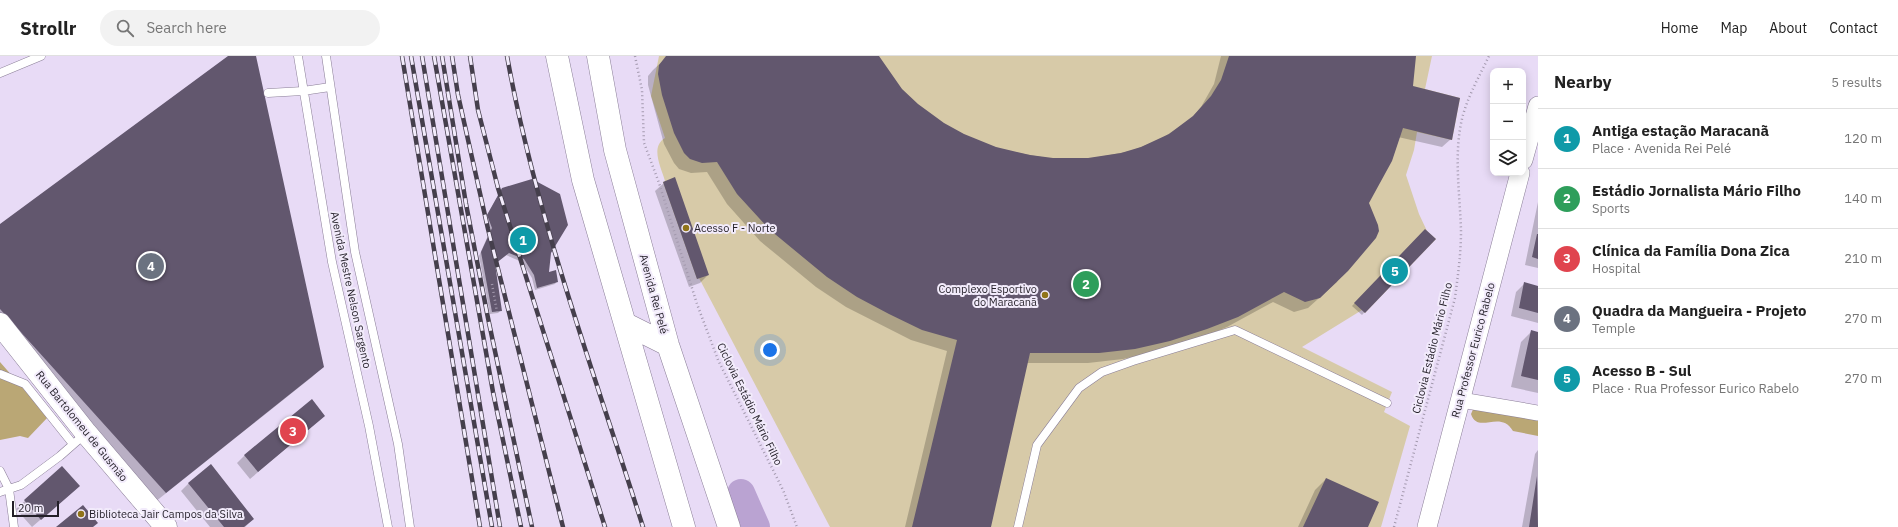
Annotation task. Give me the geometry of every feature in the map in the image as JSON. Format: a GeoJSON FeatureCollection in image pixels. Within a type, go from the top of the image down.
{"type":"FeatureCollection","features":[{"type":"Feature","properties":{"kind":"main road"},"geometry":{"type":"LineString","coordinates":[[557,56],[583,180],[684,527]]}},
{"type":"Feature","properties":{"kind":"main road","name":"Avenida Rei Pelé"},"geometry":{"type":"LineString","coordinates":[[598,56],[615,150],[668,345],[729,527]]}},
{"type":"Feature","properties":{"kind":"main road","name":"Rua Bartolomeu de Gusmão"},"geometry":{"type":"LineString","coordinates":[[0,324],[12,345],[79,438],[166,527]]}},
{"type":"Feature","properties":{"kind":"main road"},"geometry":{"type":"LineString","coordinates":[[626,324],[668,345]]}},
{"type":"Feature","properties":{"kind":"street"},"geometry":{"type":"LineString","coordinates":[[1526,149],[1538,106]]}},
{"type":"Feature","properties":{"kind":"street","name":"Rua Professor Eurico Rabelo"},"geometry":{"type":"LineString","coordinates":[[1427,527],[1519,176]]}},
{"type":"Feature","properties":{"kind":"street"},"geometry":{"type":"LineString","coordinates":[[1461,400],[1538,413]]}},
{"type":"Feature","properties":{"kind":"lane"},"geometry":{"type":"LineString","coordinates":[[0,73],[41,56]]}},
{"type":"Feature","properties":{"kind":"lane","name":"Avenida Mestre Nelson Sargento"},"geometry":{"type":"LineString","coordinates":[[298,56],[332,262],[369,426],[388,527]]}},
{"type":"Feature","properties":{"kind":"lane","name":"Avenida Mestre Nelson Sargento"},"geometry":{"type":"LineString","coordinates":[[326,56],[356,252],[398,444],[410,527]]}},
{"type":"Feature","properties":{"kind":"lane"},"geometry":{"type":"LineString","coordinates":[[268,93],[330,87]]}},
{"type":"Feature","properties":{"kind":"lane"},"geometry":{"type":"LineString","coordinates":[[1018,527],[1037,445],[1079,388],[1102,372],[1133,361],[1235,330],[1387,403]]}},
{"type":"Feature","properties":{"kind":"lane"},"geometry":{"type":"LineString","coordinates":[[0,374],[25,384],[79,438],[21,484],[0,492]]}},
{"type":"Feature","properties":{"kind":"lane"},"geometry":{"type":"LineString","coordinates":[[0,471],[9,489],[14,527]]}},
{"type":"Feature","properties":{"kind":"path","name":"Ciclovia Estádio Mário Filho"},"geometry":{"type":"LineString","coordinates":[[636,56],[642,90],[644,142],[660,183],[697,304],[718,360],[783,490],[797,527]]}},
{"type":"Feature","properties":{"kind":"path","name":"Ciclovia Estádio Mário Filho"},"geometry":{"type":"LineString","coordinates":[[1394,527],[1455,298],[1460,264],[1461,232],[1459,138],[1463,115],[1469,97],[1489,56]]}},
{"type":"Feature","properties":{"kind":"path"},"geometry":{"type":"LineString","coordinates":[[492,284],[497,312]]}},
{"type":"Feature","properties":{"kind":"shaded area","name":"Complexo Esportivo do Maracanã"},"geometry":{"type":"Polygon","coordinates":[[[659,56],[1432,56],[1425,89],[1460,98],[1452,140],[1417,132],[1414,150],[1406,175],[1419,214],[1427,231],[1436,239],[1365,313],[1362,310],[1302,347],[1392,392],[1384,412],[1410,426],[1381,527],[830,527],[699,278],[697,279],[663,182],[665,181],[659,164],[657,152],[658,147],[665,138],[651,96],[659,56]]]}},
{"type":"Feature","properties":{"kind":"shaded area"},"geometry":{"type":"Polygon","coordinates":[[[0,362],[48,417],[28,438],[20,436],[0,440],[0,362]]]}},
{"type":"Feature","properties":{"kind":"shaded area"},"geometry":{"type":"Polygon","coordinates":[[[1475,405],[1538,414],[1538,436],[1513,431],[1508,425],[1502,422],[1496,421],[1484,423],[1474,420],[1471,414],[1475,405]]]}},
{"type":"Feature","properties":{"kind":"building"},"geometry":{"type":"Polygon","coordinates":[[[228,56],[256,56],[324,367],[166,493],[0,309],[0,224],[228,56]]]}},
{"type":"Feature","properties":{"kind":"building"},"geometry":{"type":"Polygon","coordinates":[[[666,56],[879,56],[902,89],[918,104],[944,123],[964,134],[996,147],[1030,155],[1053,158],[1088,158],[1121,153],[1141,147],[1169,134],[1193,116],[1211,96],[1221,80],[1229,56],[1416,56],[1413,86],[1460,98],[1452,140],[1403,128],[1392,161],[1369,203],[1378,225],[1379,231],[1376,238],[1348,271],[1320,298],[1305,302],[1284,292],[1238,317],[1207,329],[1170,341],[1135,349],[1099,353],[1030,353],[991,527],[912,527],[957,340],[922,330],[857,297],[827,277],[770,230],[737,194],[717,162],[702,163],[690,159],[684,153],[674,133],[662,95],[658,74],[659,65],[666,56]]]}},
{"type":"Feature","properties":{"kind":"building","name":"Acesso F - Norte"},"geometry":{"type":"Polygon","coordinates":[[[675,177],[709,275],[697,279],[663,182],[675,177]]]}},
{"type":"Feature","properties":{"kind":"building"},"geometry":{"type":"Polygon","coordinates":[[[532,179],[560,194],[568,225],[551,253],[549,272],[556,270],[558,282],[537,288],[534,275],[524,259],[509,253],[495,264],[502,311],[492,312],[481,252],[492,228],[487,215],[502,188],[532,179]]]}},
{"type":"Feature","properties":{"kind":"building"},"geometry":{"type":"Polygon","coordinates":[[[1425,229],[1436,239],[1365,313],[1354,303],[1425,229]]]}},
{"type":"Feature","properties":{"kind":"building"},"geometry":{"type":"Polygon","coordinates":[[[1538,234],[1538,259],[1532,257],[1538,234]]]}},
{"type":"Feature","properties":{"kind":"building"},"geometry":{"type":"Polygon","coordinates":[[[1524,282],[1538,286],[1538,313],[1519,308],[1524,282]]]}},
{"type":"Feature","properties":{"kind":"building"},"geometry":{"type":"Polygon","coordinates":[[[1531,330],[1538,332],[1538,380],[1521,376],[1531,330]]]}},
{"type":"Feature","properties":{"kind":"building"},"geometry":{"type":"Polygon","coordinates":[[[312,399],[325,416],[258,472],[244,455],[312,399]]]}},
{"type":"Feature","properties":{"kind":"building"},"geometry":{"type":"Polygon","coordinates":[[[211,464],[254,519],[244,527],[224,527],[188,483],[211,464]]]}},
{"type":"Feature","properties":{"kind":"building"},"geometry":{"type":"Polygon","coordinates":[[[62,466],[80,486],[41,520],[24,500],[62,466]]]}},
{"type":"Feature","properties":{"kind":"building"},"geometry":{"type":"Polygon","coordinates":[[[1537,476],[1538,527],[1529,527],[1537,476]]]}},
{"type":"Feature","properties":{"kind":"building"},"geometry":{"type":"Polygon","coordinates":[[[1326,478],[1379,502],[1368,527],[1303,527],[1326,478]]]}},
{"type":"Feature","properties":{"kind":"building","name":"Biblioteca Jair Campos da Silva"},"geometry":{"type":"Polygon","coordinates":[[[83,505],[98,523],[93,527],[56,527],[83,505]]]}},
{"type":"Feature","properties":{"kind":"waterway"},"geometry":{"type":"LineString","coordinates":[[741,493],[756,527]]}},
{"type":"Feature","properties":{"kind":"railway"},"geometry":{"type":"LineString","coordinates":[[402,56],[480,527]]}},
{"type":"Feature","properties":{"kind":"railway"},"geometry":{"type":"LineString","coordinates":[[411,56],[492,527]]}},
{"type":"Feature","properties":{"kind":"railway"},"geometry":{"type":"LineString","coordinates":[[422,56],[500,527]]}},
{"type":"Feature","properties":{"kind":"railway"},"geometry":{"type":"LineString","coordinates":[[434,56],[493,392],[521,527]]}},
{"type":"Feature","properties":{"kind":"railway"},"geometry":{"type":"LineString","coordinates":[[442,56],[466,204],[488,318],[532,527]]}},
{"type":"Feature","properties":{"kind":"railway"},"geometry":{"type":"LineString","coordinates":[[452,56],[458,95],[488,229],[563,527]]}},
{"type":"Feature","properties":{"kind":"railway"},"geometry":{"type":"LineString","coordinates":[[470,56],[478,110],[498,188],[605,527]]}},
{"type":"Feature","properties":{"kind":"railway"},"geometry":{"type":"LineString","coordinates":[[507,56],[519,116],[550,235],[586,352],[643,527]]}},
{"type":"Feature","properties":{"kind":"place","name":"Acesso F - Norte"},"geometry":{"type":"Point","coordinates":[686,228]}},
{"type":"Feature","properties":{"kind":"place","name":"Antiga estação Maracanã"},"geometry":{"type":"Point","coordinates":[523,240]}},
{"type":"Feature","properties":{"kind":"place","name":"Quadra da Mangueira - Projeto"},"geometry":{"type":"Point","coordinates":[151,266]}},
{"type":"Feature","properties":{"kind":"place","name":"Acesso B - Sul"},"geometry":{"type":"Point","coordinates":[1395,271]}},
{"type":"Feature","properties":{"kind":"place","name":"Estádio Jornalista Mário Filho"},"geometry":{"type":"Point","coordinates":[1086,284]}},
{"type":"Feature","properties":{"kind":"place","name":"Complexo Esportivo do Maracanã"},"geometry":{"type":"Point","coordinates":[1045,295]}},
{"type":"Feature","properties":{"kind":"place","name":"Clínica da Família Dona Zica"},"geometry":{"type":"Point","coordinates":[293,431]}},
{"type":"Feature","properties":{"kind":"place","name":"Biblioteca Jair Campos da Silva"},"geometry":{"type":"Point","coordinates":[81,514]}}]}
